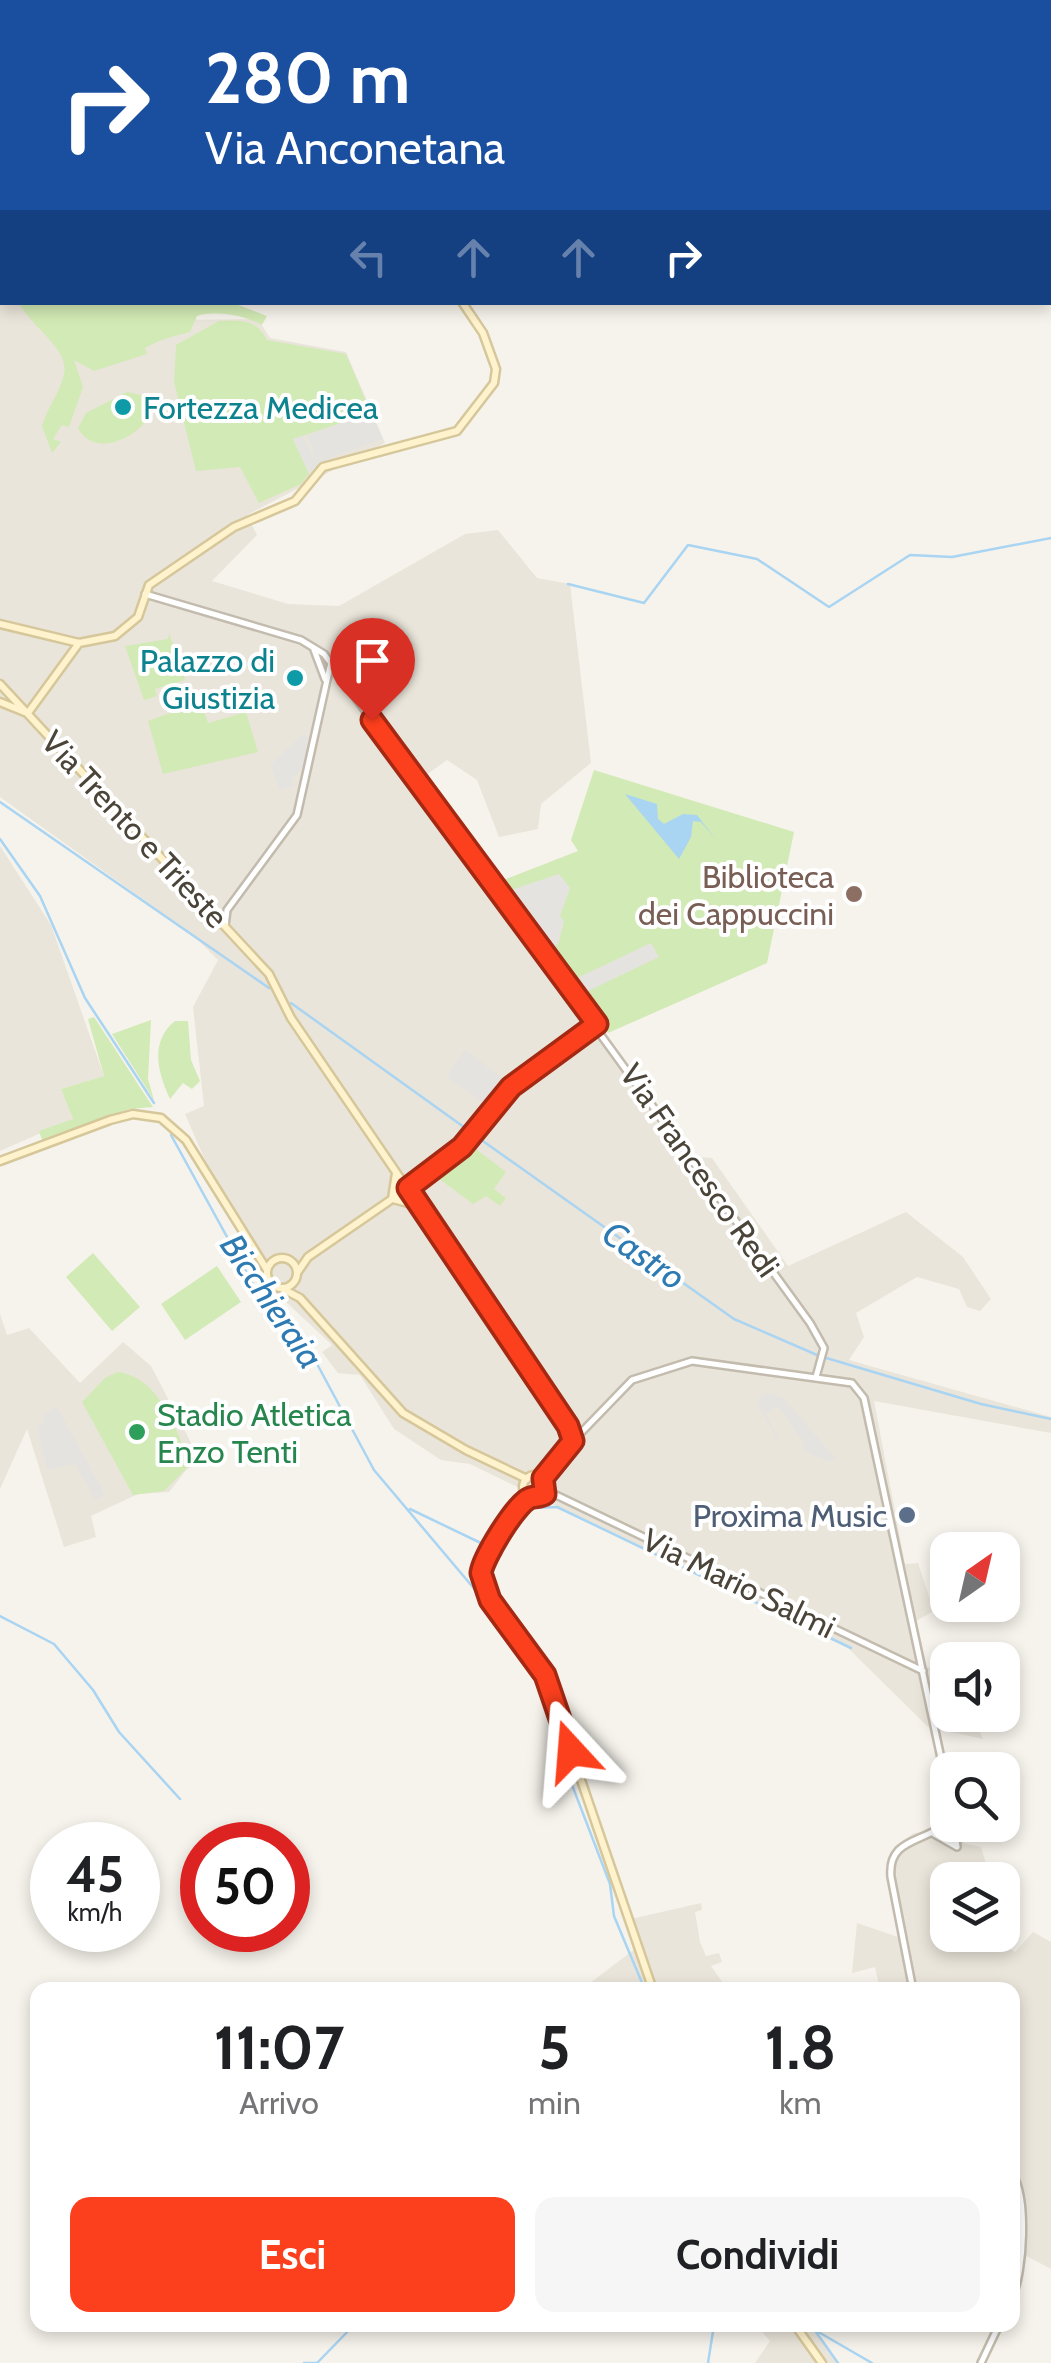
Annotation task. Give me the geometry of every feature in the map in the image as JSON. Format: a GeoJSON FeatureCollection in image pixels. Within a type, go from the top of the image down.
{"type":"FeatureCollection","features":[{"type":"Feature","properties":{"kind":"main road"},"geometry":{"type":"LineString","coordinates":[[0,624],[79,643],[115,636],[133,624],[149,585],[234,527],[295,501],[323,467],[337,460],[458,431],[494,383],[496,370],[484,335],[464,305]]}},
{"type":"Feature","properties":{"kind":"main road"},"geometry":{"type":"LineString","coordinates":[[0,702],[28,714],[79,643]]}},
{"type":"Feature","properties":{"kind":"main road","name":"Via Trento e Trieste"},"geometry":{"type":"LineString","coordinates":[[0,684],[270,974],[291,1018],[561,1415],[573,1441]]}},
{"type":"Feature","properties":{"kind":"main road"},"geometry":{"type":"LineString","coordinates":[[0,1161],[110,1120],[146,1114],[171,1123],[259,1251],[270,1282],[300,1298],[402,1412],[525,1481],[545,1486]]}},
{"type":"Feature","properties":{"kind":"main road"},"geometry":{"type":"LineString","coordinates":[[392,1199],[396,1172]]}},
{"type":"Feature","properties":{"kind":"main road"},"geometry":{"type":"LineString","coordinates":[[281,1288],[296,1276],[308,1257],[408,1188]]}},
{"type":"Feature","properties":{"kind":"main road"},"geometry":{"type":"LineString","coordinates":[[392,1199],[421,1208]]}},
{"type":"Feature","properties":{"kind":"main road"},"geometry":{"type":"LineString","coordinates":[[259,1251],[273,1261],[308,1257]]}},
{"type":"Feature","properties":{"kind":"main road"},"geometry":{"type":"LineString","coordinates":[[288,1260],[300,1298]]}},
{"type":"Feature","properties":{"kind":"main road"},"geometry":{"type":"LineString","coordinates":[[267,1270],[273,1261]]}},
{"type":"Feature","properties":{"kind":"main road"},"geometry":{"type":"LineString","coordinates":[[573,1441],[545,1486],[530,1498],[490,1548],[482,1564],[482,1582],[545,1675],[650,1982]]}},
{"type":"Feature","properties":{"kind":"main road"},"geometry":{"type":"LineString","coordinates":[[525,1481],[530,1498]]}},
{"type":"Feature","properties":{"kind":"main road"},"geometry":{"type":"LineString","coordinates":[[799,2332],[822,2363]]}},
{"type":"Feature","properties":{"kind":"street","name":"Via Francesco Redi"},"geometry":{"type":"LineString","coordinates":[[145,594],[300,640],[331,662],[810,1323],[824,1348],[816,1376]]}},
{"type":"Feature","properties":{"kind":"street"},"geometry":{"type":"LineString","coordinates":[[311,645],[322,662],[325,686]]}},
{"type":"Feature","properties":{"kind":"street"},"geometry":{"type":"LineString","coordinates":[[215,916],[227,910],[297,815],[331,662]]}},
{"type":"Feature","properties":{"kind":"street"},"geometry":{"type":"LineString","coordinates":[[325,686],[332,679],[344,680]]}},
{"type":"Feature","properties":{"kind":"street"},"geometry":{"type":"LineString","coordinates":[[225,926],[227,910]]}},
{"type":"Feature","properties":{"kind":"street"},"geometry":{"type":"LineString","coordinates":[[408,1188],[462,1147],[511,1087],[597,1024]]}},
{"type":"Feature","properties":{"kind":"street"},"geometry":{"type":"LineString","coordinates":[[573,1441],[632,1380],[662,1368],[704,1361],[852,1383],[864,1398],[940,1752]]}},
{"type":"Feature","properties":{"kind":"street","name":"Via Mario Salmi"},"geometry":{"type":"LineString","coordinates":[[545,1486],[556,1495],[923,1670]]}},
{"type":"Feature","properties":{"kind":"street"},"geometry":{"type":"LineString","coordinates":[[911,1982],[890,1869],[906,1842],[930,1834]]}},
{"type":"Feature","properties":{"kind":"street"},"geometry":{"type":"LineString","coordinates":[[1020,2215],[1020,2275]]}},
{"type":"Feature","properties":{"kind":"street"},"geometry":{"type":"LineString","coordinates":[[981,2363],[996,2332]]}},
{"type":"Feature","properties":{"kind":"shaded area"},"geometry":{"type":"Polygon","coordinates":[[[0,305],[157,305],[165,320],[258,319],[270,338],[346,352],[385,443],[247,515],[257,535],[212,581],[288,604],[339,606],[465,534],[498,530],[537,578],[570,584],[591,763],[541,804],[538,829],[499,837],[477,780],[447,760],[422,778],[694,1157],[712,1158],[788,1266],[906,1212],[963,1257],[991,1299],[980,1311],[967,1307],[959,1289],[917,1277],[856,1313],[864,1337],[849,1360],[1051,1417],[1051,1433],[874,1401],[905,1564],[918,1563],[930,1599],[930,1613],[916,1621],[930,1668],[930,1727],[848,1648],[470,1464],[441,1460],[394,1429],[360,1375],[338,1373],[322,1352],[332,1345],[271,1288],[227,1211],[185,1114],[204,1106],[193,1007],[218,960],[193,935],[0,797],[0,305]]]}},
{"type":"Feature","properties":{"kind":"shaded area"},"geometry":{"type":"Polygon","coordinates":[[[371,413],[383,439],[336,455],[309,473],[293,439],[302,436],[317,461],[307,435],[371,413]]]}},
{"type":"Feature","properties":{"kind":"shaded area"},"geometry":{"type":"Polygon","coordinates":[[[302,735],[308,736],[306,763],[290,782],[296,785],[280,790],[270,765],[302,735]]]}},
{"type":"Feature","properties":{"kind":"shaded area"},"geometry":{"type":"Polygon","coordinates":[[[0,846],[51,925],[104,1076],[61,1089],[73,1119],[0,1151],[0,846]]]}},
{"type":"Feature","properties":{"kind":"shaded area"},"geometry":{"type":"Polygon","coordinates":[[[559,874],[570,888],[560,916],[564,922],[558,944],[552,949],[508,891],[559,874]]]}},
{"type":"Feature","properties":{"kind":"shaded area"},"geometry":{"type":"Polygon","coordinates":[[[651,943],[659,957],[586,992],[575,979],[651,943]]]}},
{"type":"Feature","properties":{"kind":"shaded area"},"geometry":{"type":"Polygon","coordinates":[[[465,1050],[502,1077],[483,1103],[446,1076],[465,1050]]]}},
{"type":"Feature","properties":{"kind":"shaded area"},"geometry":{"type":"Polygon","coordinates":[[[0,1314],[7,1335],[29,1328],[80,1383],[123,1342],[151,1366],[201,1462],[187,1469],[169,1492],[138,1494],[91,1516],[96,1537],[64,1547],[27,1429],[0,1489],[0,1314]]]}},
{"type":"Feature","properties":{"kind":"shaded area"},"geometry":{"type":"Polygon","coordinates":[[[768,1393],[785,1399],[836,1459],[829,1462],[804,1451],[803,1442],[778,1407],[766,1414],[785,1453],[757,1405],[759,1397],[768,1393]]]}},
{"type":"Feature","properties":{"kind":"shaded area"},"geometry":{"type":"Polygon","coordinates":[[[57,1406],[105,1495],[95,1500],[75,1464],[47,1470],[36,1426],[45,1424],[43,1415],[57,1406]]]}},
{"type":"Feature","properties":{"kind":"shaded area"},"geometry":{"type":"Polygon","coordinates":[[[951,1732],[980,1732],[983,1739],[951,1732]]]}},
{"type":"Feature","properties":{"kind":"shaded area"},"geometry":{"type":"Polygon","coordinates":[[[930,1831],[930,1842],[963,1842],[981,1847],[986,1862],[930,1862],[930,1952],[1020,1952],[1020,1946],[1033,1932],[1051,1942],[1051,2269],[1020,2253],[1020,1982],[878,1982],[875,1967],[852,1973],[857,1923],[901,1938],[887,1876],[895,1846],[914,1833],[930,1831]]]}},
{"type":"Feature","properties":{"kind":"shaded area"},"geometry":{"type":"Polygon","coordinates":[[[701,1903],[702,1910],[695,1912],[700,1942],[706,1956],[719,1953],[722,1962],[711,1966],[722,1982],[591,1982],[640,1945],[631,1919],[701,1903]]]}},
{"type":"Feature","properties":{"kind":"shaded area"},"geometry":{"type":"Polygon","coordinates":[[[762,2332],[815,2332],[839,2363],[755,2363],[770,2341],[762,2332]]]}},
{"type":"Feature","properties":{"kind":"green space"},"geometry":{"type":"Polygon","coordinates":[[[21,305],[238,305],[267,316],[262,325],[230,315],[204,314],[197,316],[190,332],[145,348],[147,354],[94,371],[74,360],[83,387],[69,427],[62,425],[53,439],[61,442],[52,453],[42,426],[62,381],[64,365],[55,347],[21,305]]]}},
{"type":"Feature","properties":{"kind":"green space"},"geometry":{"type":"Polygon","coordinates":[[[219,321],[253,324],[267,340],[346,354],[371,413],[293,439],[309,474],[301,484],[259,503],[240,467],[196,471],[174,382],[176,345],[219,321]]]}},
{"type":"Feature","properties":{"kind":"green space"},"geometry":{"type":"Polygon","coordinates":[[[127,392],[146,396],[153,407],[141,427],[107,443],[86,438],[78,428],[86,413],[127,392]]]}},
{"type":"Feature","properties":{"kind":"green space"},"geometry":{"type":"Polygon","coordinates":[[[169,633],[185,680],[155,689],[157,696],[144,700],[125,646],[168,639],[169,633]]]}},
{"type":"Feature","properties":{"kind":"green space"},"geometry":{"type":"Polygon","coordinates":[[[201,702],[208,723],[246,712],[258,752],[163,774],[148,721],[201,702]]]}},
{"type":"Feature","properties":{"kind":"green space"},"geometry":{"type":"Polygon","coordinates":[[[594,770],[794,832],[767,963],[608,1033],[496,883],[578,851],[571,840],[594,770]]]}},
{"type":"Feature","properties":{"kind":"green space"},"geometry":{"type":"Polygon","coordinates":[[[94,1017],[153,1107],[129,1109],[42,1140],[39,1131],[73,1119],[61,1089],[104,1076],[88,1019],[94,1017]]]}},
{"type":"Feature","properties":{"kind":"green space"},"geometry":{"type":"Polygon","coordinates":[[[151,1020],[148,1079],[154,1100],[112,1034],[151,1020]]]}},
{"type":"Feature","properties":{"kind":"green space"},"geometry":{"type":"Polygon","coordinates":[[[175,1021],[188,1021],[191,1060],[200,1081],[192,1089],[183,1083],[170,1099],[158,1058],[162,1038],[175,1021]]]}},
{"type":"Feature","properties":{"kind":"green space"},"geometry":{"type":"Polygon","coordinates":[[[472,1146],[506,1172],[494,1189],[506,1198],[500,1206],[486,1196],[473,1204],[434,1175],[472,1146]]]}},
{"type":"Feature","properties":{"kind":"green space"},"geometry":{"type":"Polygon","coordinates":[[[93,1253],[140,1307],[112,1331],[66,1277],[93,1253]]]}},
{"type":"Feature","properties":{"kind":"green space"},"geometry":{"type":"Polygon","coordinates":[[[217,1266],[241,1302],[185,1340],[161,1304],[217,1266]]]}},
{"type":"Feature","properties":{"kind":"green space","name":"Stadio Atletica Enzo Tenti"},"geometry":{"type":"Polygon","coordinates":[[[117,1372],[132,1376],[155,1393],[192,1463],[164,1491],[133,1495],[82,1402],[105,1378],[117,1372]]]}},
{"type":"Feature","properties":{"kind":"water"},"geometry":{"type":"Polygon","coordinates":[[[625,794],[657,804],[658,819],[664,824],[683,814],[697,815],[716,840],[701,822],[693,821],[691,837],[679,859],[625,794]]]}},
{"type":"Feature","properties":{"kind":"waterway"},"geometry":{"type":"LineString","coordinates":[[568,584],[644,603],[688,545],[757,559],[829,607],[910,555],[952,557],[1051,538]]}},
{"type":"Feature","properties":{"kind":"waterway","name":"Castro"},"geometry":{"type":"LineString","coordinates":[[0,802],[269,988]]}},
{"type":"Feature","properties":{"kind":"waterway","name":"Bicchieraia"},"geometry":{"type":"LineString","coordinates":[[0,839],[40,896],[85,998],[154,1103]]}},
{"type":"Feature","properties":{"kind":"waterway","name":"Castro"},"geometry":{"type":"LineString","coordinates":[[291,1003],[468,1130]]}},
{"type":"Feature","properties":{"kind":"waterway","name":"Bicchieraia"},"geometry":{"type":"LineString","coordinates":[[171,1135],[254,1286],[316,1362],[374,1470],[520,1643]]}},
{"type":"Feature","properties":{"kind":"waterway","name":"Castro"},"geometry":{"type":"LineString","coordinates":[[480,1139],[734,1319],[817,1355]]}},
{"type":"Feature","properties":{"kind":"waterway","name":"Castro"},"geometry":{"type":"LineString","coordinates":[[823,1357],[981,1404],[1051,1419]]}},
{"type":"Feature","properties":{"kind":"waterway"},"geometry":{"type":"LineString","coordinates":[[494,1549],[528,1508],[557,1507],[851,1648]]}},
{"type":"Feature","properties":{"kind":"waterway"},"geometry":{"type":"LineString","coordinates":[[410,1509],[485,1545]]}},
{"type":"Feature","properties":{"kind":"waterway"},"geometry":{"type":"LineString","coordinates":[[0,1616],[54,1644],[93,1690],[119,1732],[180,1799]]}},
{"type":"Feature","properties":{"kind":"waterway","name":"Bicchieraia"},"geometry":{"type":"LineString","coordinates":[[536,1667],[569,1777],[610,1884],[614,1916],[642,1982]]}},
{"type":"Feature","properties":{"kind":"waterway"},"geometry":{"type":"LineString","coordinates":[[304,2363],[317,2363],[347,2332]]}},
{"type":"Feature","properties":{"kind":"waterway"},"geometry":{"type":"LineString","coordinates":[[708,2363],[713,2332]]}},
{"type":"Feature","properties":{"kind":"waterway"},"geometry":{"type":"LineString","coordinates":[[816,2332],[838,2363]]}},
{"type":"Feature","properties":{"kind":"waterway"},"geometry":{"type":"LineString","coordinates":[[818,2332],[872,2363]]}},
{"type":"Feature","properties":{"kind":"place","name":"Fortezza Medicea"},"geometry":{"type":"Point","coordinates":[123,407]}},
{"type":"Feature","properties":{"kind":"place","name":"Palazzo di Giustizia"},"geometry":{"type":"Point","coordinates":[295,678]}},
{"type":"Feature","properties":{"kind":"place","name":"Biblioteca dei Cappuccini"},"geometry":{"type":"Point","coordinates":[854,894]}},
{"type":"Feature","properties":{"kind":"place","name":"Stadio Atletica Enzo Tenti"},"geometry":{"type":"Point","coordinates":[137,1432]}},
{"type":"Feature","properties":{"kind":"place","name":"Proxima Music"},"geometry":{"type":"Point","coordinates":[907,1515]}},
{"type":"Feature","properties":{"kind":"route"},"geometry":{"type":"LineString","coordinates":[[372,720],[597,1024],[511,1087],[462,1147],[408,1188],[568,1426],[573,1441],[543,1478],[545,1494],[530,1498],[522,1507],[490,1548],[481,1573],[490,1600],[545,1675],[571,1751]]}}]}
